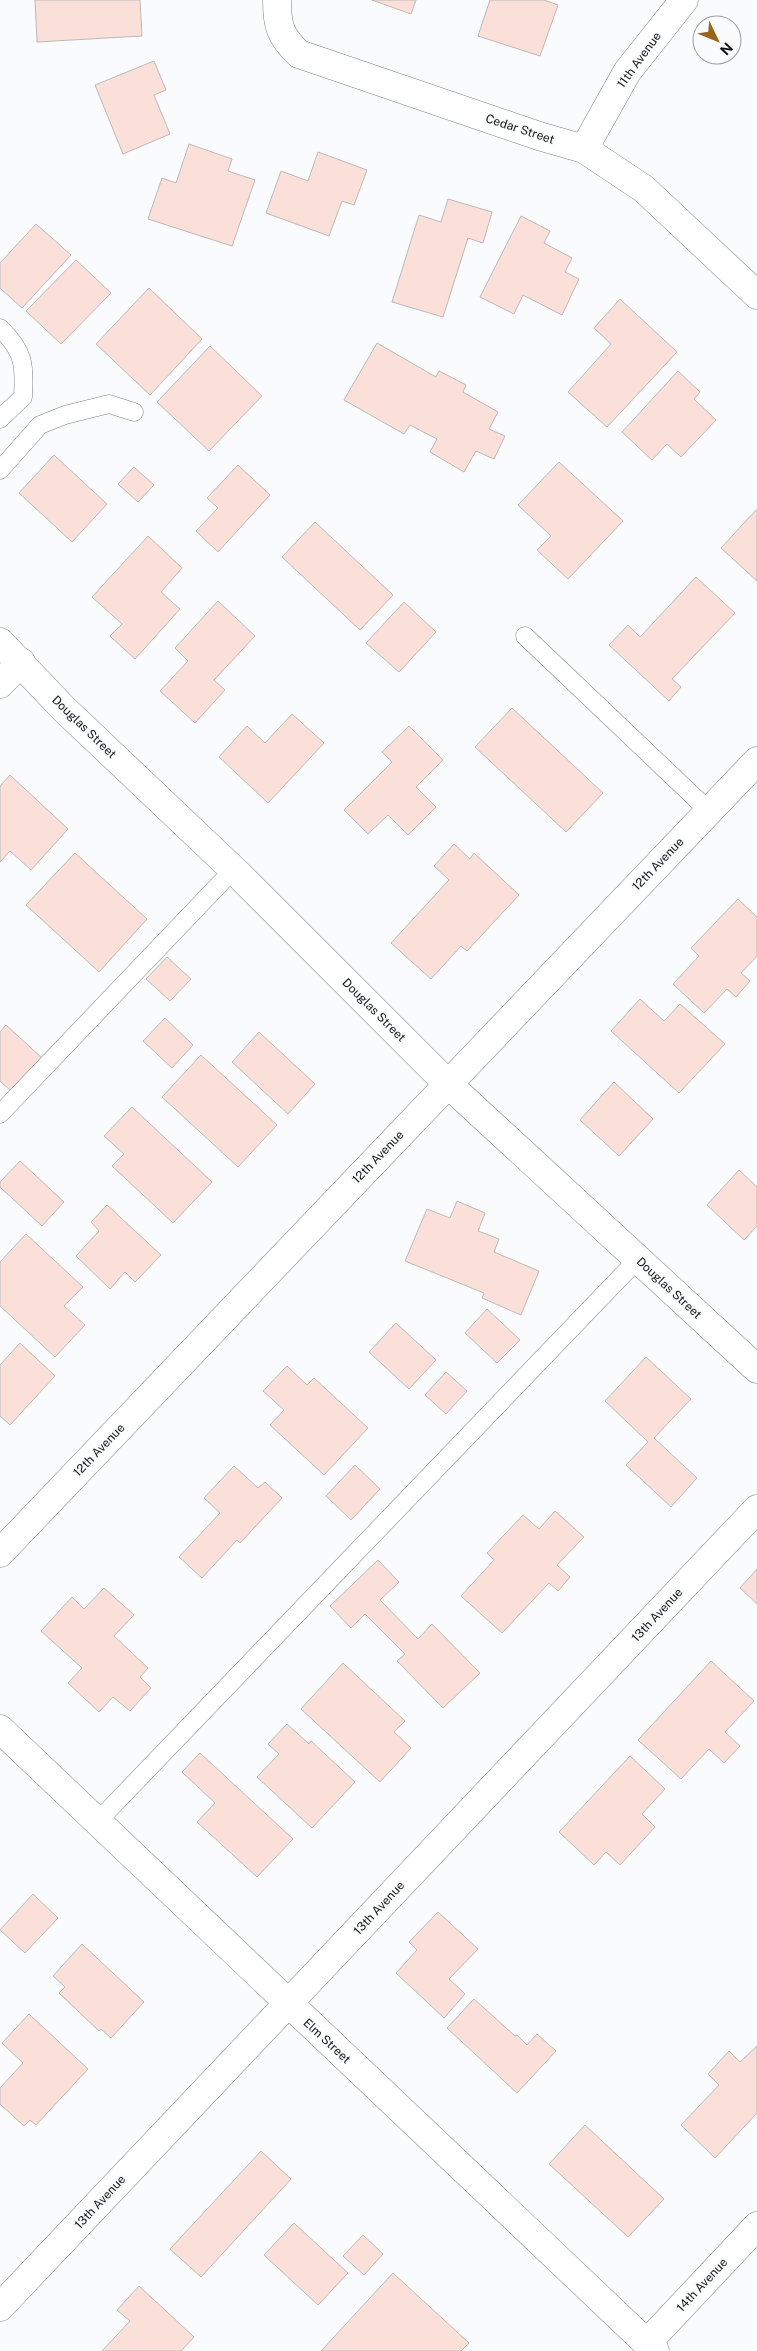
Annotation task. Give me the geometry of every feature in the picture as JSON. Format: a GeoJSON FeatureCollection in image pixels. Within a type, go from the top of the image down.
{"type":"FeatureCollection","features":[{"type":"Feature","properties":{"kind":"street","name":"Cedar Street"},"geometry":{"type":"LineString","coordinates":[[277,0],[277,22],[285,41],[299,54],[539,136],[584,149],[644,189],[757,295]]}},
{"type":"Feature","properties":{"kind":"street","name":"11th Avenue"},"geometry":{"type":"LineString","coordinates":[[584,149],[628,72],[684,0]]}},
{"type":"Feature","properties":{"kind":"street","name":"Douglas Street"},"geometry":{"type":"LineString","coordinates":[[0,642],[64,709],[233,870],[448,1084],[757,1369]]}},
{"type":"Feature","properties":{"kind":"street"},"geometry":{"type":"LineString","coordinates":[[0,684],[21,662]]}},
{"type":"Feature","properties":{"kind":"street","name":"12th Avenue"},"geometry":{"type":"LineString","coordinates":[[0,1553],[757,761]]}},
{"type":"Feature","properties":{"kind":"street","name":"13th Avenue"},"geometry":{"type":"LineString","coordinates":[[0,2308],[757,1509]]}},
{"type":"Feature","properties":{"kind":"street","name":"Elm Street"},"geometry":{"type":"LineString","coordinates":[[0,1729],[651,2347]]}},
{"type":"Feature","properties":{"kind":"street","name":"14th Avenue"},"geometry":{"type":"LineString","coordinates":[[651,2347],[757,2226]]}},
{"type":"Feature","properties":{"kind":"lane"},"geometry":{"type":"LineString","coordinates":[[0,328],[14,342],[25,370],[23,397],[0,419]]}},
{"type":"Feature","properties":{"kind":"lane"},"geometry":{"type":"LineString","coordinates":[[0,470],[40,425],[66,415],[109,404],[134,412]]}},
{"type":"Feature","properties":{"kind":"lane"},"geometry":{"type":"LineString","coordinates":[[525,636],[709,811]]}},
{"type":"Feature","properties":{"kind":"lane"},"geometry":{"type":"LineString","coordinates":[[0,1114],[233,870]]}},
{"type":"Feature","properties":{"kind":"lane"},"geometry":{"type":"LineString","coordinates":[[97,1822],[638,1259]]}},
{"type":"Feature","properties":{"kind":"building"},"geometry":{"type":"Polygon","coordinates":[[[35,0],[140,0],[142,36],[37,42],[35,0]]]}},
{"type":"Feature","properties":{"kind":"building"},"geometry":{"type":"Polygon","coordinates":[[[372,0],[416,0],[411,14],[372,0]]]}},
{"type":"Feature","properties":{"kind":"building"},"geometry":{"type":"Polygon","coordinates":[[[490,0],[544,0],[558,5],[540,56],[478,36],[490,0]]]}},
{"type":"Feature","properties":{"kind":"building"},"geometry":{"type":"Polygon","coordinates":[[[154,61],[166,90],[154,95],[170,134],[123,154],[95,85],[154,61]]]}},
{"type":"Feature","properties":{"kind":"building"},"geometry":{"type":"Polygon","coordinates":[[[189,144],[232,159],[228,171],[255,180],[232,246],[148,219],[162,178],[176,183],[189,144]]]}},
{"type":"Feature","properties":{"kind":"building"},"geometry":{"type":"Polygon","coordinates":[[[318,152],[367,170],[354,205],[342,201],[329,236],[266,213],[281,171],[308,181],[318,152]]]}},
{"type":"Feature","properties":{"kind":"building"},"geometry":{"type":"Polygon","coordinates":[[[448,199],[492,212],[483,243],[468,238],[443,317],[392,302],[419,215],[441,222],[448,199]]]}},
{"type":"Feature","properties":{"kind":"building"},"geometry":{"type":"Polygon","coordinates":[[[521,216],[550,231],[544,243],[572,258],[565,272],[579,279],[562,315],[523,295],[514,314],[480,297],[521,216]]]}},
{"type":"Feature","properties":{"kind":"building"},"geometry":{"type":"Polygon","coordinates":[[[36,224],[71,255],[22,308],[0,288],[0,263],[36,224]]]}},
{"type":"Feature","properties":{"kind":"building"},"geometry":{"type":"Polygon","coordinates":[[[76,260],[111,293],[61,344],[26,311],[76,260]]]}},
{"type":"Feature","properties":{"kind":"building"},"geometry":{"type":"Polygon","coordinates":[[[149,288],[202,339],[150,395],[96,344],[149,288]]]}},
{"type":"Feature","properties":{"kind":"building"},"geometry":{"type":"Polygon","coordinates":[[[620,299],[677,352],[607,427],[568,392],[611,344],[594,328],[620,299]]]}},
{"type":"Feature","properties":{"kind":"building"},"geometry":{"type":"Polygon","coordinates":[[[377,343],[436,377],[439,371],[466,385],[463,392],[498,412],[489,429],[505,436],[494,459],[476,451],[464,472],[430,452],[437,439],[410,425],[404,434],[344,400],[377,343]]]}},
{"type":"Feature","properties":{"kind":"building"},"geometry":{"type":"Polygon","coordinates":[[[210,346],[262,396],[209,451],[157,402],[210,346]]]}},
{"type":"Feature","properties":{"kind":"building"},"geometry":{"type":"Polygon","coordinates":[[[678,371],[700,392],[694,399],[716,420],[681,457],[667,444],[652,460],[622,432],[678,371]]]}},
{"type":"Feature","properties":{"kind":"building"},"geometry":{"type":"Polygon","coordinates":[[[54,455],[107,504],[72,542],[19,493],[54,455]]]}},
{"type":"Feature","properties":{"kind":"building"},"geometry":{"type":"Polygon","coordinates":[[[559,462],[623,521],[568,579],[537,550],[551,536],[518,505],[559,462]]]}},
{"type":"Feature","properties":{"kind":"building"},"geometry":{"type":"Polygon","coordinates":[[[238,465],[270,495],[218,552],[196,531],[218,508],[207,498],[238,465]]]}},
{"type":"Feature","properties":{"kind":"building"},"geometry":{"type":"Polygon","coordinates":[[[134,467],[154,485],[138,502],[118,484],[134,467]]]}},
{"type":"Feature","properties":{"kind":"building"},"geometry":{"type":"Polygon","coordinates":[[[757,510],[757,581],[721,548],[757,510]]]}},
{"type":"Feature","properties":{"kind":"building"},"geometry":{"type":"Polygon","coordinates":[[[315,522],[393,595],[360,630],[282,557],[315,522]]]}},
{"type":"Feature","properties":{"kind":"building"},"geometry":{"type":"Polygon","coordinates":[[[148,536],[182,568],[161,592],[180,609],[135,659],[110,636],[122,624],[92,597],[148,536]]]}},
{"type":"Feature","properties":{"kind":"building"},"geometry":{"type":"Polygon","coordinates":[[[696,577],[735,613],[672,679],[681,687],[669,701],[609,645],[628,625],[640,637],[696,577]]]}},
{"type":"Feature","properties":{"kind":"building"},"geometry":{"type":"Polygon","coordinates":[[[218,601],[255,636],[214,680],[225,690],[195,723],[160,691],[188,661],[175,648],[218,601]]]}},
{"type":"Feature","properties":{"kind":"building"},"geometry":{"type":"Polygon","coordinates":[[[404,602],[436,632],[399,672],[366,643],[404,602]]]}},
{"type":"Feature","properties":{"kind":"building"},"geometry":{"type":"Polygon","coordinates":[[[512,708],[603,793],[566,832],[475,747],[512,708]]]}},
{"type":"Feature","properties":{"kind":"building"},"geometry":{"type":"Polygon","coordinates":[[[292,714],[324,743],[268,803],[219,757],[247,726],[265,743],[292,714]]]}},
{"type":"Feature","properties":{"kind":"building"},"geometry":{"type":"Polygon","coordinates":[[[409,726],[443,760],[416,787],[436,807],[408,835],[388,815],[368,834],[344,810],[392,762],[382,752],[409,726]]]}},
{"type":"Feature","properties":{"kind":"building"},"geometry":{"type":"Polygon","coordinates":[[[10,775],[68,829],[31,870],[10,851],[0,862],[0,786],[10,775]]]}},
{"type":"Feature","properties":{"kind":"building"},"geometry":{"type":"Polygon","coordinates":[[[454,844],[470,859],[474,853],[519,895],[467,951],[461,946],[431,979],[391,943],[449,880],[434,866],[454,844]]]}},
{"type":"Feature","properties":{"kind":"building"},"geometry":{"type":"Polygon","coordinates":[[[75,853],[147,919],[99,972],[26,905],[75,853]]]}},
{"type":"Feature","properties":{"kind":"building"},"geometry":{"type":"Polygon","coordinates":[[[738,899],[757,917],[757,956],[741,973],[750,981],[736,997],[727,989],[704,1013],[673,984],[699,956],[691,948],[738,899]]]}},
{"type":"Feature","properties":{"kind":"building"},"geometry":{"type":"Polygon","coordinates":[[[167,957],[191,979],[170,1001],[146,979],[167,957]]]}},
{"type":"Feature","properties":{"kind":"building"},"geometry":{"type":"Polygon","coordinates":[[[640,999],[664,1021],[680,1004],[725,1044],[679,1093],[611,1031],[640,999]]]}},
{"type":"Feature","properties":{"kind":"building"},"geometry":{"type":"Polygon","coordinates":[[[165,1018],[193,1045],[172,1068],[143,1041],[165,1018]]]}},
{"type":"Feature","properties":{"kind":"building"},"geometry":{"type":"Polygon","coordinates":[[[6,1025],[42,1058],[11,1091],[0,1081],[0,1032],[6,1025]]]}},
{"type":"Feature","properties":{"kind":"building"},"geometry":{"type":"Polygon","coordinates":[[[259,1032],[315,1084],[288,1114],[232,1062],[259,1032]]]}},
{"type":"Feature","properties":{"kind":"building"},"geometry":{"type":"Polygon","coordinates":[[[201,1055],[277,1125],[238,1167],[162,1097],[201,1055]]]}},
{"type":"Feature","properties":{"kind":"building"},"geometry":{"type":"Polygon","coordinates":[[[614,1082],[653,1119],[619,1156],[580,1120],[614,1082]]]}},
{"type":"Feature","properties":{"kind":"building"},"geometry":{"type":"Polygon","coordinates":[[[132,1107],[212,1182],[173,1223],[112,1166],[124,1154],[104,1136],[132,1107]]]}},
{"type":"Feature","properties":{"kind":"building"},"geometry":{"type":"Polygon","coordinates":[[[20,1161],[64,1202],[42,1226],[0,1187],[0,1182],[20,1161]]]}},
{"type":"Feature","properties":{"kind":"building"},"geometry":{"type":"Polygon","coordinates":[[[739,1170],[757,1187],[757,1226],[744,1240],[707,1205],[739,1170]]]}},
{"type":"Feature","properties":{"kind":"building"},"geometry":{"type":"Polygon","coordinates":[[[457,1201],[485,1213],[478,1231],[499,1239],[494,1252],[539,1271],[521,1315],[482,1298],[484,1293],[405,1261],[427,1209],[450,1218],[457,1201]]]}},
{"type":"Feature","properties":{"kind":"building"},"geometry":{"type":"Polygon","coordinates":[[[107,1205],[161,1255],[135,1282],[125,1272],[110,1289],[76,1256],[99,1231],[91,1222],[107,1205]]]}},
{"type":"Feature","properties":{"kind":"building"},"geometry":{"type":"Polygon","coordinates":[[[26,1234],[83,1287],[64,1306],[85,1325],[55,1357],[0,1306],[0,1262],[26,1234]]]}},
{"type":"Feature","properties":{"kind":"building"},"geometry":{"type":"Polygon","coordinates":[[[487,1309],[520,1340],[497,1363],[465,1333],[487,1309]]]}},
{"type":"Feature","properties":{"kind":"building"},"geometry":{"type":"Polygon","coordinates":[[[396,1323],[436,1360],[409,1389],[369,1352],[396,1323]]]}},
{"type":"Feature","properties":{"kind":"building"},"geometry":{"type":"Polygon","coordinates":[[[20,1343],[55,1376],[10,1425],[0,1416],[0,1365],[20,1343]]]}},
{"type":"Feature","properties":{"kind":"building"},"geometry":{"type":"Polygon","coordinates":[[[646,1357],[691,1399],[654,1438],[697,1478],[671,1507],[626,1465],[648,1442],[605,1401],[646,1357]]]}},
{"type":"Feature","properties":{"kind":"building"},"geometry":{"type":"Polygon","coordinates":[[[287,1366],[307,1385],[314,1378],[368,1428],[324,1475],[270,1425],[284,1410],[263,1391],[287,1366]]]}},
{"type":"Feature","properties":{"kind":"building"},"geometry":{"type":"Polygon","coordinates":[[[446,1372],[467,1391],[446,1414],[425,1395],[446,1372]]]}},
{"type":"Feature","properties":{"kind":"building"},"geometry":{"type":"Polygon","coordinates":[[[355,1465],[380,1489],[351,1520],[326,1496],[355,1465]]]}},
{"type":"Feature","properties":{"kind":"building"},"geometry":{"type":"Polygon","coordinates":[[[234,1466],[258,1488],[265,1482],[282,1498],[240,1543],[237,1540],[202,1578],[179,1557],[220,1513],[204,1498],[234,1466]]]}},
{"type":"Feature","properties":{"kind":"building"},"geometry":{"type":"Polygon","coordinates":[[[555,1511],[584,1537],[557,1565],[570,1577],[558,1591],[549,1583],[502,1633],[461,1596],[494,1560],[487,1553],[523,1515],[539,1529],[555,1511]]]}},
{"type":"Feature","properties":{"kind":"building"},"geometry":{"type":"Polygon","coordinates":[[[378,1560],[399,1582],[380,1600],[418,1639],[432,1624],[480,1673],[443,1708],[397,1661],[405,1654],[365,1614],[351,1628],[330,1606],[378,1560]]]}},
{"type":"Feature","properties":{"kind":"building"},"geometry":{"type":"Polygon","coordinates":[[[757,1569],[757,1604],[740,1588],[757,1569]]]}},
{"type":"Feature","properties":{"kind":"building"},"geometry":{"type":"Polygon","coordinates":[[[104,1588],[134,1615],[114,1636],[148,1668],[140,1677],[151,1688],[130,1711],[113,1697],[99,1712],[68,1683],[82,1668],[41,1631],[72,1597],[84,1609],[104,1588]]]}},
{"type":"Feature","properties":{"kind":"building"},"geometry":{"type":"Polygon","coordinates":[[[711,1661],[754,1701],[725,1732],[740,1746],[724,1763],[709,1749],[681,1779],[638,1740],[711,1661]]]}},
{"type":"Feature","properties":{"kind":"building"},"geometry":{"type":"Polygon","coordinates":[[[343,1663],[405,1721],[394,1732],[411,1748],[380,1782],[301,1709],[343,1663]]]}},
{"type":"Feature","properties":{"kind":"building"},"geometry":{"type":"Polygon","coordinates":[[[287,1724],[309,1744],[311,1741],[355,1782],[312,1828],[257,1777],[279,1754],[268,1744],[287,1724]]]}},
{"type":"Feature","properties":{"kind":"building"},"geometry":{"type":"Polygon","coordinates":[[[200,1753],[293,1839],[257,1877],[197,1822],[215,1803],[182,1772],[200,1753]]]}},
{"type":"Feature","properties":{"kind":"building"},"geometry":{"type":"Polygon","coordinates":[[[630,1756],[665,1789],[642,1814],[655,1827],[620,1865],[606,1852],[594,1865],[559,1832],[630,1756]]]}},
{"type":"Feature","properties":{"kind":"building"},"geometry":{"type":"Polygon","coordinates":[[[33,1894],[58,1918],[25,1953],[0,1930],[33,1894]]]}},
{"type":"Feature","properties":{"kind":"building"},"geometry":{"type":"Polygon","coordinates":[[[438,1912],[478,1949],[449,1979],[465,1994],[444,2018],[396,1973],[417,1950],[409,1942],[438,1912]]]}},
{"type":"Feature","properties":{"kind":"building"},"geometry":{"type":"Polygon","coordinates":[[[82,1944],[144,2002],[111,2038],[101,2029],[99,2031],[59,1993],[65,1987],[53,1976],[82,1944]]]}},
{"type":"Feature","properties":{"kind":"building"},"geometry":{"type":"Polygon","coordinates":[[[474,1999],[527,2045],[537,2034],[556,2051],[517,2093],[447,2028],[474,1999]]]}},
{"type":"Feature","properties":{"kind":"building"},"geometry":{"type":"Polygon","coordinates":[[[29,2014],[88,2069],[36,2125],[30,2120],[24,2126],[0,2104],[0,2088],[23,2063],[2,2043],[29,2014]]]}},
{"type":"Feature","properties":{"kind":"building"},"geometry":{"type":"Polygon","coordinates":[[[757,2046],[757,2113],[715,2158],[681,2125],[719,2085],[708,2074],[729,2051],[740,2062],[757,2046]]]}},
{"type":"Feature","properties":{"kind":"building"},"geometry":{"type":"Polygon","coordinates":[[[585,2125],[664,2199],[628,2237],[549,2164],[585,2125]]]}},
{"type":"Feature","properties":{"kind":"building"},"geometry":{"type":"Polygon","coordinates":[[[261,2151],[291,2179],[201,2277],[170,2249],[261,2151]]]}},
{"type":"Feature","properties":{"kind":"building"},"geometry":{"type":"Polygon","coordinates":[[[294,2223],[348,2273],[318,2305],[264,2255],[294,2223]]]}},
{"type":"Feature","properties":{"kind":"building"},"geometry":{"type":"Polygon","coordinates":[[[363,2235],[383,2254],[364,2275],[343,2256],[363,2235]]]}},
{"type":"Feature","properties":{"kind":"building"},"geometry":{"type":"Polygon","coordinates":[[[393,2273],[469,2343],[461,2351],[321,2351],[393,2273]]]}},
{"type":"Feature","properties":{"kind":"building"},"geometry":{"type":"Polygon","coordinates":[[[139,2286],[194,2337],[181,2351],[102,2351],[130,2321],[117,2310],[139,2286]]]}}]}
